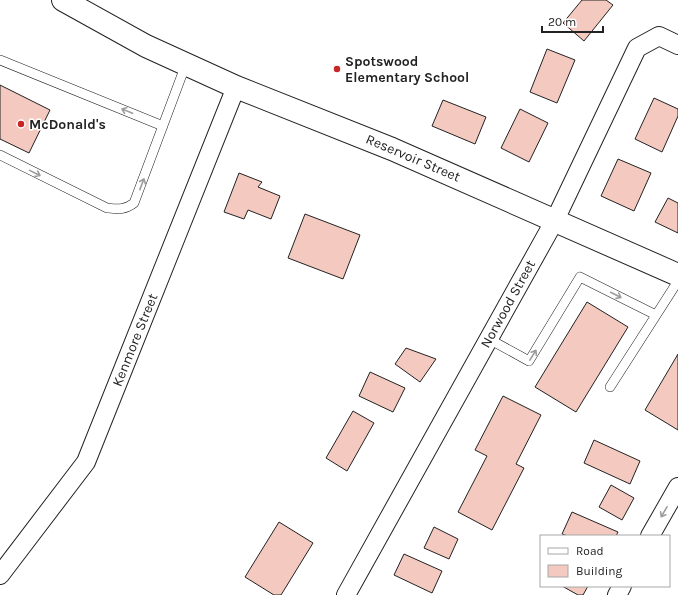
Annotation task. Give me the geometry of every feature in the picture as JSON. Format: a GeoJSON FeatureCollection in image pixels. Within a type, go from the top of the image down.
{"type":"FeatureCollection","features":[{"type":"Feature","properties":{"kind":"main road","name":"Reservoir Street"},"geometry":{"type":"LineString","coordinates":[[62,0],[146,46],[236,87],[392,149],[678,275]]}},
{"type":"Feature","properties":{"kind":"main road","name":"Reservoir Street"},"geometry":{"type":"LineString","coordinates":[[92,0],[146,46]]}},
{"type":"Feature","properties":{"kind":"street","name":"Norwood Street"},"geometry":{"type":"LineString","coordinates":[[346,595],[555,220],[637,48],[659,36],[678,45]]}},
{"type":"Feature","properties":{"kind":"street","name":"Kenmore Street"},"geometry":{"type":"LineString","coordinates":[[0,575],[86,462],[236,87]]}},
{"type":"Feature","properties":{"kind":"street"},"geometry":{"type":"LineString","coordinates":[[651,535],[678,487]]}},
{"type":"Feature","properties":{"kind":"lane"},"geometry":{"type":"LineString","coordinates":[[0,60],[163,126]]}},
{"type":"Feature","properties":{"kind":"lane"},"geometry":{"type":"LineString","coordinates":[[0,155],[107,208],[127,208],[134,203],[186,64]]}},
{"type":"Feature","properties":{"kind":"lane"},"geometry":{"type":"LineString","coordinates":[[489,339],[529,361],[580,277],[656,315]]}},
{"type":"Feature","properties":{"kind":"lane"},"geometry":{"type":"LineString","coordinates":[[610,387],[678,281]]}},
{"type":"Feature","properties":{"kind":"building"},"geometry":{"type":"Polygon","coordinates":[[[582,0],[606,0],[613,5],[584,41],[563,23],[582,0]]]}},
{"type":"Feature","properties":{"kind":"building"},"geometry":{"type":"Polygon","coordinates":[[[547,49],[575,60],[557,103],[530,92],[547,49]]]}},
{"type":"Feature","properties":{"kind":"building","name":"McDonald's"},"geometry":{"type":"Polygon","coordinates":[[[0,85],[50,110],[29,153],[0,139],[0,85]]]}},
{"type":"Feature","properties":{"kind":"building"},"geometry":{"type":"Polygon","coordinates":[[[654,98],[678,109],[678,116],[662,152],[635,139],[654,98]]]}},
{"type":"Feature","properties":{"kind":"building"},"geometry":{"type":"Polygon","coordinates":[[[443,100],[486,117],[475,144],[432,126],[443,100]]]}},
{"type":"Feature","properties":{"kind":"building"},"geometry":{"type":"Polygon","coordinates":[[[520,109],[548,123],[529,162],[501,148],[520,109]]]}},
{"type":"Feature","properties":{"kind":"building"},"geometry":{"type":"Polygon","coordinates":[[[618,159],[651,173],[634,211],[601,196],[618,159]]]}},
{"type":"Feature","properties":{"kind":"building"},"geometry":{"type":"Polygon","coordinates":[[[239,173],[262,182],[258,187],[280,196],[271,219],[248,210],[244,219],[224,212],[239,173]]]}},
{"type":"Feature","properties":{"kind":"building"},"geometry":{"type":"Polygon","coordinates":[[[668,198],[678,203],[678,233],[655,222],[668,198]]]}},
{"type":"Feature","properties":{"kind":"building"},"geometry":{"type":"Polygon","coordinates":[[[305,214],[360,235],[343,279],[288,258],[305,214]]]}},
{"type":"Feature","properties":{"kind":"building"},"geometry":{"type":"Polygon","coordinates":[[[587,302],[628,327],[576,412],[535,387],[587,302]]]}},
{"type":"Feature","properties":{"kind":"building"},"geometry":{"type":"Polygon","coordinates":[[[406,348],[436,359],[420,382],[395,364],[406,348]]]}},
{"type":"Feature","properties":{"kind":"building"},"geometry":{"type":"Polygon","coordinates":[[[678,354],[678,430],[645,410],[678,354]]]}},
{"type":"Feature","properties":{"kind":"building"},"geometry":{"type":"Polygon","coordinates":[[[370,372],[405,388],[393,412],[359,396],[370,372]]]}},
{"type":"Feature","properties":{"kind":"building"},"geometry":{"type":"Polygon","coordinates":[[[503,396],[541,415],[516,464],[524,468],[492,530],[458,512],[487,456],[475,450],[503,396]]]}},
{"type":"Feature","properties":{"kind":"building"},"geometry":{"type":"Polygon","coordinates":[[[353,411],[374,423],[347,471],[326,458],[353,411]]]}},
{"type":"Feature","properties":{"kind":"building"},"geometry":{"type":"Polygon","coordinates":[[[594,440],[640,461],[630,484],[584,463],[594,440]]]}},
{"type":"Feature","properties":{"kind":"building"},"geometry":{"type":"Polygon","coordinates":[[[611,485],[634,498],[622,520],[599,507],[611,485]]]}},
{"type":"Feature","properties":{"kind":"building"},"geometry":{"type":"Polygon","coordinates":[[[572,512],[618,532],[616,535],[562,534],[572,512]]]}},
{"type":"Feature","properties":{"kind":"building"},"geometry":{"type":"Polygon","coordinates":[[[279,522],[313,543],[281,595],[274,595],[245,577],[279,522]]]}},
{"type":"Feature","properties":{"kind":"building"},"geometry":{"type":"Polygon","coordinates":[[[434,527],[458,539],[449,559],[424,548],[434,527]]]}},
{"type":"Feature","properties":{"kind":"building"},"geometry":{"type":"Polygon","coordinates":[[[404,554],[442,571],[432,593],[394,575],[404,554]]]}},
{"type":"Feature","properties":{"kind":"building"},"geometry":{"type":"Polygon","coordinates":[[[564,587],[587,587],[583,595],[578,595],[564,587]]]}},
{"type":"Feature","properties":{"kind":"place","name":"Spotswood Elementary School"},"geometry":{"type":"Point","coordinates":[337,69]}},
{"type":"Feature","properties":{"kind":"place","name":"McDonald's"},"geometry":{"type":"Point","coordinates":[21,124]}}]}
